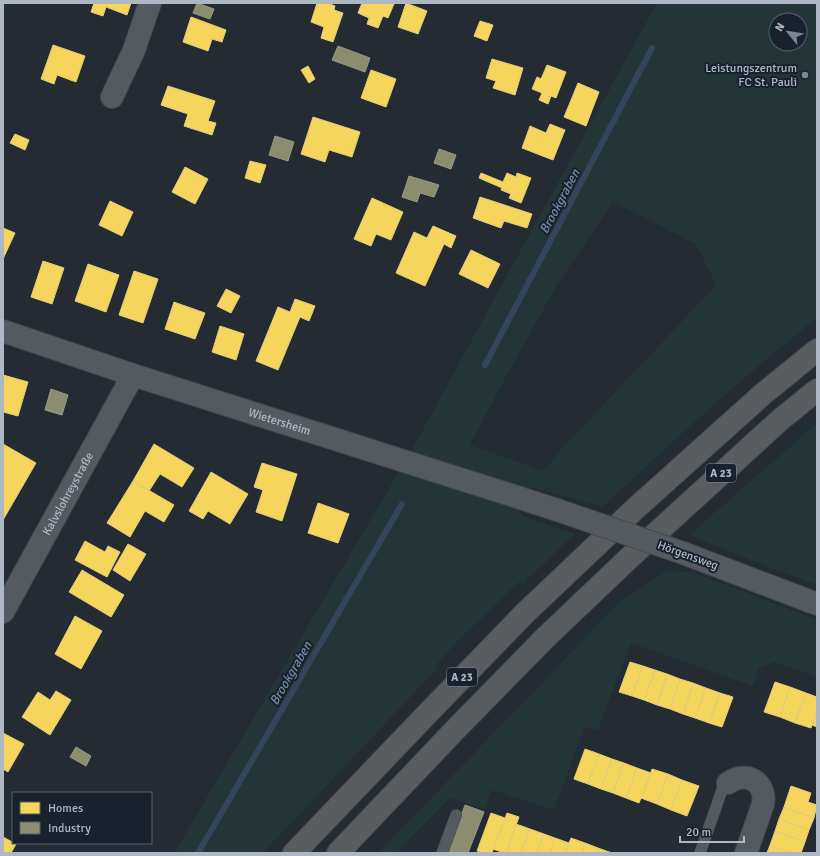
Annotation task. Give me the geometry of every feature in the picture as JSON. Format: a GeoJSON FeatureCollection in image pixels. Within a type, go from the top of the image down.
{"type":"FeatureCollection","features":[{"type":"Feature","properties":{"kind":"highway","name":"A 23"},"geometry":{"type":"LineString","coordinates":[[294,853],[424,716],[525,613],[636,508],[763,394],[817,350]]}},
{"type":"Feature","properties":{"kind":"highway","name":"A 23"},"geometry":{"type":"LineString","coordinates":[[338,853],[544,638],[780,420],[817,390]]}},
{"type":"Feature","properties":{"kind":"street"},"geometry":{"type":"LineString","coordinates":[[112,97],[134,50],[150,3]]}},
{"type":"Feature","properties":{"kind":"street","name":"Wietersheim"},"geometry":{"type":"LineString","coordinates":[[3,331],[134,375],[557,510]]}},
{"type":"Feature","properties":{"kind":"street","name":"Kalvslohreystraße"},"geometry":{"type":"LineString","coordinates":[[3,612],[134,375]]}},
{"type":"Feature","properties":{"kind":"street","name":"Hörgensweg"},"geometry":{"type":"LineString","coordinates":[[557,510],[683,553],[817,604]]}},
{"type":"Feature","properties":{"kind":"street"},"geometry":{"type":"LineString","coordinates":[[728,783],[737,778],[751,779],[759,785],[764,797],[746,853]]}},
{"type":"Feature","properties":{"kind":"lane"},"geometry":{"type":"LineString","coordinates":[[700,853],[722,790],[728,783]]}},
{"type":"Feature","properties":{"kind":"lane"},"geometry":{"type":"LineString","coordinates":[[442,853],[456,816]]}},
{"type":"Feature","properties":{"kind":"shaded area"},"geometry":{"type":"Polygon","coordinates":[[[657,3],[817,3],[817,318],[789,340],[681,434],[603,507],[535,488],[511,490],[507,499],[524,517],[575,534],[523,584],[520,581],[458,641],[436,665],[438,668],[263,853],[174,853],[414,446],[657,3]],[[613,202],[557,285],[470,445],[544,471],[556,455],[716,285],[696,244],[613,202]]]}},
{"type":"Feature","properties":{"kind":"shaded area"},"geometry":{"type":"Polygon","coordinates":[[[817,423],[817,585],[689,535],[817,423]]]}},
{"type":"Feature","properties":{"kind":"shaded area"},"geometry":{"type":"Polygon","coordinates":[[[666,571],[693,572],[817,620],[817,677],[775,662],[759,668],[753,686],[631,643],[598,730],[584,728],[554,810],[492,790],[485,809],[450,798],[396,853],[378,853],[621,601],[666,571]]]}},
{"type":"Feature","properties":{"kind":"building: Homes"},"geometry":{"type":"Polygon","coordinates":[[[94,3],[131,3],[127,15],[106,7],[103,16],[91,12],[94,3]]]}},
{"type":"Feature","properties":{"kind":"building: Homes"},"geometry":{"type":"Polygon","coordinates":[[[317,3],[328,3],[335,6],[334,10],[343,13],[333,42],[321,38],[324,27],[311,22],[317,3]]]}},
{"type":"Feature","properties":{"kind":"building: Homes"},"geometry":{"type":"Polygon","coordinates":[[[362,3],[394,4],[388,18],[383,16],[378,28],[367,24],[369,18],[358,13],[362,3]]]}},
{"type":"Feature","properties":{"kind":"building: Homes"},"geometry":{"type":"Polygon","coordinates":[[[406,3],[427,11],[418,34],[398,27],[406,3]]]}},
{"type":"Feature","properties":{"kind":"building: Homes"},"geometry":{"type":"Polygon","coordinates":[[[191,17],[226,30],[222,42],[212,39],[208,51],[183,42],[191,17]]]}},
{"type":"Feature","properties":{"kind":"building: Homes"},"geometry":{"type":"Polygon","coordinates":[[[480,21],[493,25],[487,41],[474,36],[480,21]]]}},
{"type":"Feature","properties":{"kind":"building: Homes"},"geometry":{"type":"Polygon","coordinates":[[[53,45],[85,56],[76,82],[57,75],[54,84],[41,79],[53,45]]]}},
{"type":"Feature","properties":{"kind":"building: Homes"},"geometry":{"type":"Polygon","coordinates":[[[492,59],[523,68],[515,95],[493,88],[496,81],[486,78],[492,59]]]}},
{"type":"Feature","properties":{"kind":"building: Homes"},"geometry":{"type":"Polygon","coordinates":[[[547,65],[566,72],[556,98],[551,96],[548,104],[539,100],[542,93],[532,89],[537,77],[541,79],[547,65]]]}},
{"type":"Feature","properties":{"kind":"building: Homes"},"geometry":{"type":"Polygon","coordinates":[[[308,66],[315,79],[309,83],[301,70],[308,66]]]}},
{"type":"Feature","properties":{"kind":"building: Homes"},"geometry":{"type":"Polygon","coordinates":[[[371,70],[396,79],[386,107],[361,98],[371,70]]]}},
{"type":"Feature","properties":{"kind":"building: Homes"},"geometry":{"type":"Polygon","coordinates":[[[578,83],[599,92],[586,126],[564,117],[578,83]]]}},
{"type":"Feature","properties":{"kind":"building: Homes"},"geometry":{"type":"Polygon","coordinates":[[[168,86],[215,101],[208,121],[216,123],[212,135],[184,126],[188,114],[161,105],[168,86]]]}},
{"type":"Feature","properties":{"kind":"building: Homes"},"geometry":{"type":"Polygon","coordinates":[[[313,117],[360,132],[352,157],[329,150],[325,162],[301,154],[313,117]]]}},
{"type":"Feature","properties":{"kind":"building: Homes"},"geometry":{"type":"Polygon","coordinates":[[[550,124],[565,130],[553,160],[522,148],[530,126],[546,133],[550,124]]]}},
{"type":"Feature","properties":{"kind":"building: Homes"},"geometry":{"type":"Polygon","coordinates":[[[15,134],[29,140],[25,150],[10,143],[15,134]]]}},
{"type":"Feature","properties":{"kind":"building: Homes"},"geometry":{"type":"Polygon","coordinates":[[[250,161],[266,165],[260,183],[245,178],[250,161]]]}},
{"type":"Feature","properties":{"kind":"building: Homes"},"geometry":{"type":"Polygon","coordinates":[[[185,167],[208,179],[195,204],[172,192],[185,167]]]}},
{"type":"Feature","properties":{"kind":"building: Homes"},"geometry":{"type":"Polygon","coordinates":[[[481,173],[503,182],[507,173],[516,177],[517,173],[531,178],[521,203],[509,198],[511,194],[501,190],[502,188],[479,178],[481,173]]]}},
{"type":"Feature","properties":{"kind":"building: Homes"},"geometry":{"type":"Polygon","coordinates":[[[480,197],[532,214],[527,228],[504,221],[501,228],[473,218],[480,197]]]}},
{"type":"Feature","properties":{"kind":"building: Homes"},"geometry":{"type":"Polygon","coordinates":[[[372,198],[403,212],[391,240],[376,234],[371,246],[354,239],[372,198]]]}},
{"type":"Feature","properties":{"kind":"building: Homes"},"geometry":{"type":"Polygon","coordinates":[[[110,201],[133,212],[122,236],[99,225],[110,201]]]}},
{"type":"Feature","properties":{"kind":"building: Homes"},"geometry":{"type":"Polygon","coordinates":[[[433,226],[456,236],[451,248],[444,244],[425,286],[396,273],[414,232],[427,238],[433,226]]]}},
{"type":"Feature","properties":{"kind":"building: Homes"},"geometry":{"type":"Polygon","coordinates":[[[3,228],[15,233],[3,259],[3,228]]]}},
{"type":"Feature","properties":{"kind":"building: Homes"},"geometry":{"type":"Polygon","coordinates":[[[471,250],[500,264],[488,288],[459,274],[471,250]]]}},
{"type":"Feature","properties":{"kind":"building: Homes"},"geometry":{"type":"Polygon","coordinates":[[[43,261],[64,268],[52,304],[31,297],[43,261]]]}},
{"type":"Feature","properties":{"kind":"building: Homes"},"geometry":{"type":"Polygon","coordinates":[[[88,264],[119,275],[106,312],[75,301],[88,264]]]}},
{"type":"Feature","properties":{"kind":"building: Homes"},"geometry":{"type":"Polygon","coordinates":[[[134,271],[158,279],[143,323],[119,315],[134,271]]]}},
{"type":"Feature","properties":{"kind":"building: Homes"},"geometry":{"type":"Polygon","coordinates":[[[226,289],[240,296],[231,313],[217,306],[226,289]]]}},
{"type":"Feature","properties":{"kind":"building: Homes"},"geometry":{"type":"Polygon","coordinates":[[[295,299],[315,306],[309,321],[300,317],[278,370],[256,361],[278,307],[290,312],[295,299]]]}},
{"type":"Feature","properties":{"kind":"building: Homes"},"geometry":{"type":"Polygon","coordinates":[[[174,302],[205,313],[195,339],[165,329],[174,302]]]}},
{"type":"Feature","properties":{"kind":"building: Homes"},"geometry":{"type":"Polygon","coordinates":[[[220,326],[244,334],[236,360],[212,352],[220,326]]]}},
{"type":"Feature","properties":{"kind":"building: Homes"},"geometry":{"type":"Polygon","coordinates":[[[3,375],[28,382],[18,416],[3,412],[3,375]]]}},
{"type":"Feature","properties":{"kind":"building: Homes"},"geometry":{"type":"Polygon","coordinates":[[[3,444],[36,463],[3,520],[4,475],[3,444]]]}},
{"type":"Feature","properties":{"kind":"building: Homes"},"geometry":{"type":"Polygon","coordinates":[[[154,444],[194,468],[182,487],[160,474],[149,491],[133,481],[154,444]]]}},
{"type":"Feature","properties":{"kind":"building: Homes"},"geometry":{"type":"Polygon","coordinates":[[[262,463],[297,474],[282,521],[256,512],[263,490],[254,487],[262,463]]]}},
{"type":"Feature","properties":{"kind":"building: Homes"},"geometry":{"type":"Polygon","coordinates":[[[211,472],[248,494],[230,524],[208,511],[203,519],[189,511],[211,472]]]}},
{"type":"Feature","properties":{"kind":"building: Homes"},"geometry":{"type":"Polygon","coordinates":[[[133,481],[174,505],[164,522],[145,511],[130,537],[107,523],[133,481]]]}},
{"type":"Feature","properties":{"kind":"building: Homes"},"geometry":{"type":"Polygon","coordinates":[[[318,503],[349,514],[338,543],[308,533],[318,503]]]}},
{"type":"Feature","properties":{"kind":"building: Homes"},"geometry":{"type":"Polygon","coordinates":[[[85,541],[105,552],[108,546],[120,552],[107,577],[75,560],[85,541]]]}},
{"type":"Feature","properties":{"kind":"building: Homes"},"geometry":{"type":"Polygon","coordinates":[[[128,544],[146,554],[130,581],[113,570],[128,544]]]}},
{"type":"Feature","properties":{"kind":"building: Homes"},"geometry":{"type":"Polygon","coordinates":[[[82,570],[124,595],[111,617],[69,592],[82,570]]]}},
{"type":"Feature","properties":{"kind":"building: Homes"},"geometry":{"type":"Polygon","coordinates":[[[75,616],[102,631],[81,669],[55,654],[75,616]]]}},
{"type":"Feature","properties":{"kind":"building: Homes"},"geometry":{"type":"Polygon","coordinates":[[[630,662],[643,666],[632,696],[619,692],[630,662]]]}},
{"type":"Feature","properties":{"kind":"building: Homes"},"geometry":{"type":"Polygon","coordinates":[[[643,666],[655,670],[644,700],[632,696],[643,666]]]}},
{"type":"Feature","properties":{"kind":"building: Homes"},"geometry":{"type":"Polygon","coordinates":[[[655,670],[667,674],[657,705],[644,700],[655,670]]]}},
{"type":"Feature","properties":{"kind":"building: Homes"},"geometry":{"type":"Polygon","coordinates":[[[667,674],[680,679],[670,709],[657,705],[667,674]]]}},
{"type":"Feature","properties":{"kind":"building: Homes"},"geometry":{"type":"Polygon","coordinates":[[[680,679],[693,683],[683,714],[670,709],[680,679]]]}},
{"type":"Feature","properties":{"kind":"building: Homes"},"geometry":{"type":"Polygon","coordinates":[[[775,682],[790,687],[780,717],[764,712],[775,682]]]}},
{"type":"Feature","properties":{"kind":"building: Homes"},"geometry":{"type":"Polygon","coordinates":[[[693,683],[706,688],[695,718],[683,714],[693,683]]]}},
{"type":"Feature","properties":{"kind":"building: Homes"},"geometry":{"type":"Polygon","coordinates":[[[790,687],[806,693],[795,723],[780,717],[790,687]]]}},
{"type":"Feature","properties":{"kind":"building: Homes"},"geometry":{"type":"Polygon","coordinates":[[[706,688],[720,693],[709,723],[695,718],[706,688]]]}},
{"type":"Feature","properties":{"kind":"building: Homes"},"geometry":{"type":"Polygon","coordinates":[[[56,691],[71,700],[50,735],[22,717],[38,692],[50,700],[56,691]]]}},
{"type":"Feature","properties":{"kind":"building: Homes"},"geometry":{"type":"Polygon","coordinates":[[[720,693],[733,697],[722,727],[709,723],[720,693]]]}},
{"type":"Feature","properties":{"kind":"building: Homes"},"geometry":{"type":"Polygon","coordinates":[[[806,693],[817,697],[817,710],[811,728],[795,723],[806,693]]]}},
{"type":"Feature","properties":{"kind":"building: Homes"},"geometry":{"type":"Polygon","coordinates":[[[817,710],[817,727],[812,725],[817,710]]]}},
{"type":"Feature","properties":{"kind":"building: Homes"},"geometry":{"type":"Polygon","coordinates":[[[3,733],[24,744],[8,772],[3,769],[3,733]]]}},
{"type":"Feature","properties":{"kind":"building: Homes"},"geometry":{"type":"Polygon","coordinates":[[[585,749],[599,754],[588,784],[574,779],[585,749]]]}},
{"type":"Feature","properties":{"kind":"building: Homes"},"geometry":{"type":"Polygon","coordinates":[[[599,754],[612,759],[601,789],[588,784],[599,754]]]}},
{"type":"Feature","properties":{"kind":"building: Homes"},"geometry":{"type":"Polygon","coordinates":[[[612,759],[624,763],[613,793],[601,789],[612,759]]]}},
{"type":"Feature","properties":{"kind":"building: Homes"},"geometry":{"type":"Polygon","coordinates":[[[624,763],[637,768],[626,798],[613,793],[624,763]]]}},
{"type":"Feature","properties":{"kind":"building: Homes"},"geometry":{"type":"Polygon","coordinates":[[[637,768],[651,773],[639,803],[626,798],[637,768]]]}},
{"type":"Feature","properties":{"kind":"building: Homes"},"geometry":{"type":"Polygon","coordinates":[[[652,769],[668,774],[657,804],[641,798],[652,769]]]}},
{"type":"Feature","properties":{"kind":"building: Homes"},"geometry":{"type":"Polygon","coordinates":[[[668,774],[682,780],[671,810],[657,804],[668,774]]]}},
{"type":"Feature","properties":{"kind":"building: Homes"},"geometry":{"type":"Polygon","coordinates":[[[682,780],[699,786],[687,816],[671,810],[682,780]]]}},
{"type":"Feature","properties":{"kind":"building: Homes"},"geometry":{"type":"Polygon","coordinates":[[[791,786],[811,793],[808,802],[817,805],[814,818],[784,807],[791,786]]]}},
{"type":"Feature","properties":{"kind":"building: Homes"},"geometry":{"type":"Polygon","coordinates":[[[784,807],[814,818],[809,830],[779,819],[784,807]]]}},
{"type":"Feature","properties":{"kind":"building: Homes"},"geometry":{"type":"Polygon","coordinates":[[[491,813],[505,818],[492,853],[484,853],[477,851],[491,813]]]}},
{"type":"Feature","properties":{"kind":"building: Homes"},"geometry":{"type":"Polygon","coordinates":[[[507,813],[519,817],[506,853],[504,853],[493,849],[507,813]]]}},
{"type":"Feature","properties":{"kind":"building: Homes"},"geometry":{"type":"Polygon","coordinates":[[[779,819],[809,830],[805,842],[775,831],[779,819]]]}},
{"type":"Feature","properties":{"kind":"building: Homes"},"geometry":{"type":"Polygon","coordinates":[[[516,824],[530,829],[521,853],[506,853],[516,824]]]}},
{"type":"Feature","properties":{"kind":"building: Homes"},"geometry":{"type":"Polygon","coordinates":[[[530,829],[544,834],[537,853],[521,853],[530,829]]]}},
{"type":"Feature","properties":{"kind":"building: Homes"},"geometry":{"type":"Polygon","coordinates":[[[775,831],[805,842],[801,853],[791,853],[770,845],[775,831]]]}},
{"type":"Feature","properties":{"kind":"building: Homes"},"geometry":{"type":"Polygon","coordinates":[[[544,834],[555,838],[550,853],[537,853],[544,834]]]}},
{"type":"Feature","properties":{"kind":"building: Homes"},"geometry":{"type":"Polygon","coordinates":[[[3,837],[12,842],[12,844],[16,844],[11,853],[3,853],[3,837]]]}},
{"type":"Feature","properties":{"kind":"building: Homes"},"geometry":{"type":"Polygon","coordinates":[[[555,838],[569,843],[565,853],[550,853],[555,838]]]}},
{"type":"Feature","properties":{"kind":"building: Homes"},"geometry":{"type":"Polygon","coordinates":[[[571,838],[585,843],[582,853],[565,853],[571,838]]]}},
{"type":"Feature","properties":{"kind":"building: Homes"},"geometry":{"type":"Polygon","coordinates":[[[585,843],[598,848],[596,853],[582,853],[585,843]]]}},
{"type":"Feature","properties":{"kind":"building: Homes"},"geometry":{"type":"Polygon","coordinates":[[[770,845],[791,853],[767,853],[770,845]]]}},
{"type":"Feature","properties":{"kind":"building: Homes"},"geometry":{"type":"Polygon","coordinates":[[[598,848],[612,853],[596,853],[598,848]]]}},
{"type":"Feature","properties":{"kind":"building: Industry"},"geometry":{"type":"Polygon","coordinates":[[[197,3],[214,9],[210,19],[193,13],[197,3]]]}},
{"type":"Feature","properties":{"kind":"building: Industry"},"geometry":{"type":"Polygon","coordinates":[[[338,46],[370,58],[365,72],[332,60],[338,46]]]}},
{"type":"Feature","properties":{"kind":"building: Industry"},"geometry":{"type":"Polygon","coordinates":[[[275,136],[294,142],[288,161],[269,155],[275,136]]]}},
{"type":"Feature","properties":{"kind":"building: Industry"},"geometry":{"type":"Polygon","coordinates":[[[439,149],[456,155],[451,169],[434,163],[439,149]]]}},
{"type":"Feature","properties":{"kind":"building: Industry"},"geometry":{"type":"Polygon","coordinates":[[[409,176],[439,185],[434,197],[420,193],[417,202],[402,197],[409,176]]]}},
{"type":"Feature","properties":{"kind":"building: Industry"},"geometry":{"type":"Polygon","coordinates":[[[51,389],[68,395],[62,415],[45,410],[51,389]]]}},
{"type":"Feature","properties":{"kind":"building: Industry"},"geometry":{"type":"Polygon","coordinates":[[[76,747],[91,756],[86,766],[70,757],[76,747]]]}},
{"type":"Feature","properties":{"kind":"building: Industry"},"geometry":{"type":"Polygon","coordinates":[[[465,805],[484,812],[468,853],[447,853],[465,805]]]}},
{"type":"Feature","properties":{"kind":"waterway","name":"Brookgraben"},"geometry":{"type":"LineString","coordinates":[[485,365],[652,48]]}},
{"type":"Feature","properties":{"kind":"waterway","name":"Brookgraben"},"geometry":{"type":"LineString","coordinates":[[198,853],[402,504]]}},
{"type":"Feature","properties":{"kind":"place","name":"Leistungszentrum FC St. Pauli"},"geometry":{"type":"Point","coordinates":[805,75]}}]}
